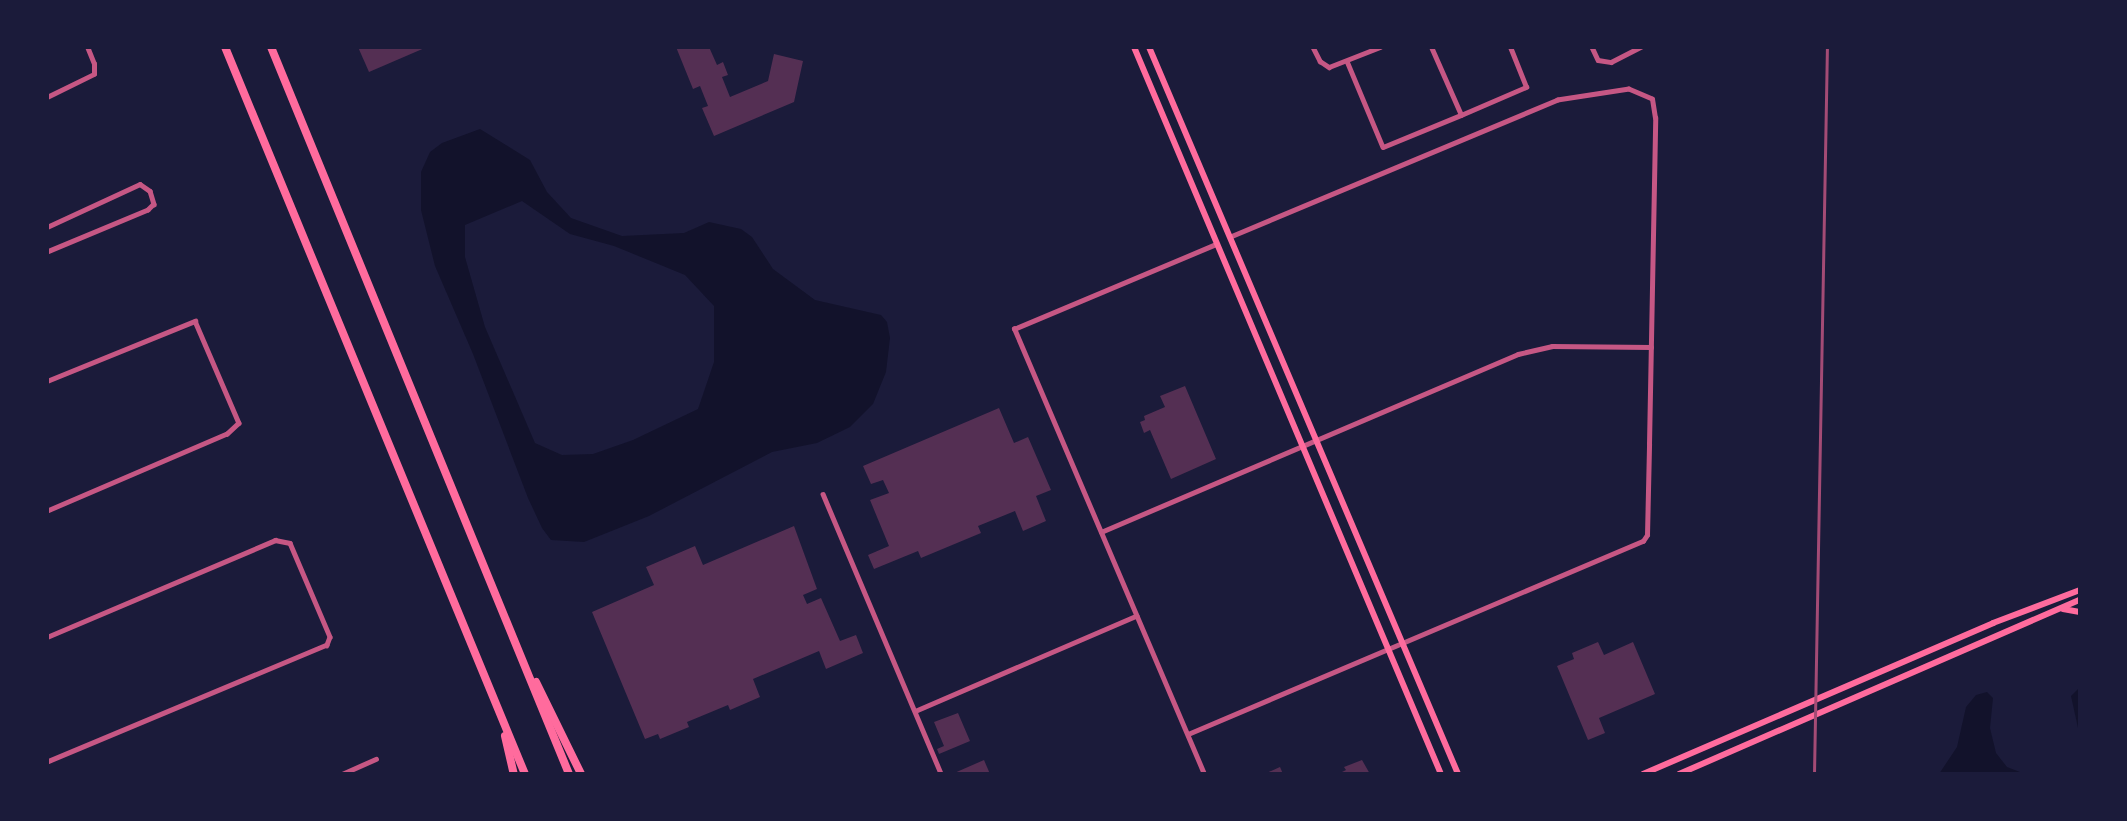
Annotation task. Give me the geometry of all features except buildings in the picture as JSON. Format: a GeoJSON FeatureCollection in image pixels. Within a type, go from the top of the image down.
{"type":"FeatureCollection","features":[{"type":"Feature","properties":{"kind":"highway"},"geometry":{"type":"LineString","coordinates":[[225,47],[525,774]]}},
{"type":"Feature","properties":{"kind":"highway"},"geometry":{"type":"LineString","coordinates":[[271,47],[492,592],[569,774]]}},
{"type":"Feature","properties":{"kind":"highway"},"geometry":{"type":"LineString","coordinates":[[492,592],[581,774]]}},
{"type":"Feature","properties":{"kind":"highway"},"geometry":{"type":"LineString","coordinates":[[501,716],[514,774]]}},
{"type":"Feature","properties":{"kind":"main road"},"geometry":{"type":"LineString","coordinates":[[1134,47],[1441,774]]}},
{"type":"Feature","properties":{"kind":"main road"},"geometry":{"type":"LineString","coordinates":[[1149,47],[1458,774]]}},
{"type":"Feature","properties":{"kind":"main road"},"geometry":{"type":"LineString","coordinates":[[1643,774],[1825,698],[1993,623],[2080,590]]}},
{"type":"Feature","properties":{"kind":"main road"},"geometry":{"type":"LineString","coordinates":[[1678,774],[2080,600]]}},
{"type":"Feature","properties":{"kind":"main road"},"geometry":{"type":"LineString","coordinates":[[2061,608],[2080,612]]}},
{"type":"Feature","properties":{"kind":"street"},"geometry":{"type":"LineString","coordinates":[[47,97],[94,74],[94,64],[87,47]]}},
{"type":"Feature","properties":{"kind":"street"},"geometry":{"type":"LineString","coordinates":[[1313,47],[1325,65],[1337,66],[1380,47]]}},
{"type":"Feature","properties":{"kind":"street"},"geometry":{"type":"LineString","coordinates":[[1431,47],[1461,115]]}},
{"type":"Feature","properties":{"kind":"street"},"geometry":{"type":"LineString","coordinates":[[1347,61],[1383,147],[1526,87],[1510,47]]}},
{"type":"Feature","properties":{"kind":"street"},"geometry":{"type":"LineString","coordinates":[[1592,47],[1598,60],[1611,62],[1641,47]]}},
{"type":"Feature","properties":{"kind":"street"},"geometry":{"type":"LineString","coordinates":[[1188,734],[1643,541],[1647,535],[1655,118],[1653,99],[1639,91],[1616,90],[1558,100],[1231,237]]}},
{"type":"Feature","properties":{"kind":"street"},"geometry":{"type":"LineString","coordinates":[[47,227],[140,184],[150,191],[154,204],[148,210],[47,252]]}},
{"type":"Feature","properties":{"kind":"street"},"geometry":{"type":"LineString","coordinates":[[1204,774],[1014,329],[1216,244]]}},
{"type":"Feature","properties":{"kind":"street"},"geometry":{"type":"LineString","coordinates":[[47,381],[195,321],[239,423],[227,435],[47,511]]}},
{"type":"Feature","properties":{"kind":"street"},"geometry":{"type":"LineString","coordinates":[[1101,532],[1530,350],[1552,346],[1651,347]]}},
{"type":"Feature","properties":{"kind":"street"},"geometry":{"type":"LineString","coordinates":[[823,495],[941,774]]}},
{"type":"Feature","properties":{"kind":"street"},"geometry":{"type":"LineString","coordinates":[[47,637],[275,540],[289,542],[330,637],[327,645],[47,762]]}},
{"type":"Feature","properties":{"kind":"street"},"geometry":{"type":"LineString","coordinates":[[915,711],[1136,616]]}},
{"type":"Feature","properties":{"kind":"street"},"geometry":{"type":"LineString","coordinates":[[342,774],[376,759]]}},
{"type":"Feature","properties":{"kind":"shaded area"},"geometry":{"type":"Polygon","coordinates":[[[480,129],[530,160],[547,192],[571,218],[622,236],[684,233],[709,222],[741,229],[752,237],[773,269],[815,300],[881,315],[887,322],[890,338],[886,372],[873,404],[850,427],[817,443],[772,452],[649,516],[584,542],[551,540],[542,528],[528,498],[473,354],[435,266],[421,210],[421,172],[430,152],[442,143],[480,129]],[[522,201],[465,225],[465,257],[485,327],[535,443],[562,455],[593,454],[633,440],[698,409],[714,362],[714,306],[685,275],[614,246],[570,234],[522,201]]]}},
{"type":"Feature","properties":{"kind":"shaded area"},"geometry":{"type":"Polygon","coordinates":[[[2080,687],[2080,737],[2071,696],[2080,687]]]}},
{"type":"Feature","properties":{"kind":"shaded area"},"geometry":{"type":"Polygon","coordinates":[[[1987,692],[1993,698],[1990,728],[1996,753],[2007,767],[2025,774],[1939,774],[1957,747],[1966,707],[1976,695],[1987,692]]]}},
{"type":"Feature","properties":{"kind":"railway"},"geometry":{"type":"LineString","coordinates":[[1814,774],[1827,47]]}}]}
